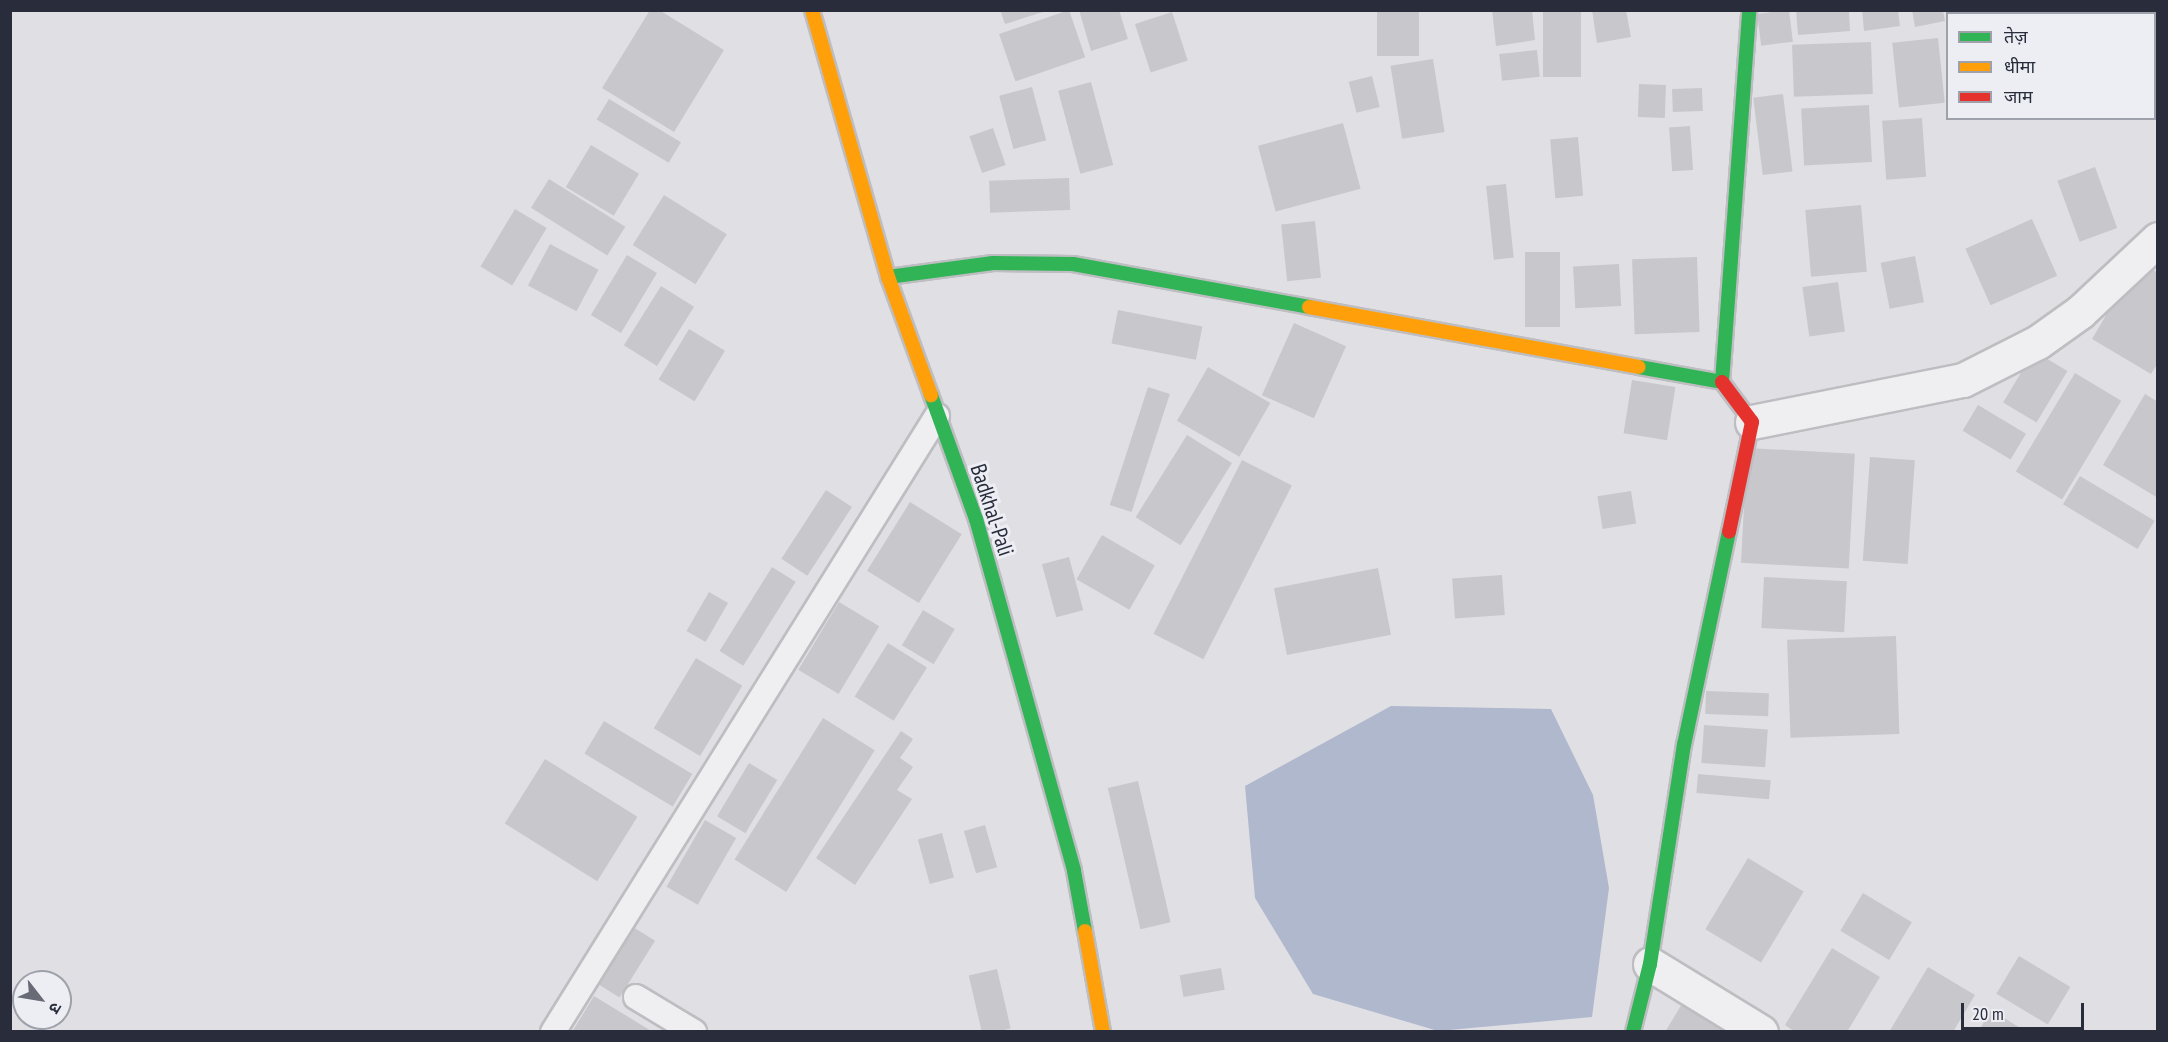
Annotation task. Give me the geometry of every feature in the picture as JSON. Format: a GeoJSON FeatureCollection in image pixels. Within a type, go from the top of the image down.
{"type":"FeatureCollection","features":[{"type":"Feature","properties":{"kind":"street","name":"Badkhal-Pali"},"geometry":{"type":"LineString","coordinates":[[812,10],[888,277],[976,519],[1074,871],[1103,1032]]}},
{"type":"Feature","properties":{"kind":"street"},"geometry":{"type":"LineString","coordinates":[[1633,1032],[1650,964],[1684,745],[1752,422],[1722,382],[1749,10]]}},
{"type":"Feature","properties":{"kind":"street"},"geometry":{"type":"LineString","coordinates":[[1752,422],[1963,380],[2038,342],[2080,312],[2157,238]]}},
{"type":"Feature","properties":{"kind":"street"},"geometry":{"type":"LineString","coordinates":[[888,277],[993,263],[1073,264],[1722,382]]}},
{"type":"Feature","properties":{"kind":"street"},"geometry":{"type":"LineString","coordinates":[[1650,964],[1761,1032]]}},
{"type":"Feature","properties":{"kind":"lane"},"geometry":{"type":"LineString","coordinates":[[553,1032],[937,416]]}},
{"type":"Feature","properties":{"kind":"lane"},"geometry":{"type":"LineString","coordinates":[[636,997],[694,1032]]}},
{"type":"Feature","properties":{"kind":"water"},"geometry":{"type":"Polygon","coordinates":[[[1391,706],[1551,709],[1593,795],[1609,888],[1592,1017],[1438,1031],[1313,994],[1255,898],[1245,786],[1391,706]]]}},
{"type":"Feature","properties":{"kind":"building"},"geometry":{"type":"Polygon","coordinates":[[[650,10],[659,10],[724,50],[674,132],[602,88],[650,10]]]}},
{"type":"Feature","properties":{"kind":"building"},"geometry":{"type":"Polygon","coordinates":[[[1000,10],[1046,10],[1046,11],[1005,24],[1000,10]]]}},
{"type":"Feature","properties":{"kind":"building"},"geometry":{"type":"Polygon","coordinates":[[[1069,10],[1085,57],[1015,81],[999,34],[1069,10]]]}},
{"type":"Feature","properties":{"kind":"building"},"geometry":{"type":"Polygon","coordinates":[[[1079,10],[1119,10],[1128,39],[1091,51],[1079,10]]]}},
{"type":"Feature","properties":{"kind":"building"},"geometry":{"type":"Polygon","coordinates":[[[1377,10],[1419,10],[1419,56],[1377,56],[1377,10]]]}},
{"type":"Feature","properties":{"kind":"building"},"geometry":{"type":"Polygon","coordinates":[[[1492,10],[1532,10],[1535,40],[1496,46],[1492,10]]]}},
{"type":"Feature","properties":{"kind":"building"},"geometry":{"type":"Polygon","coordinates":[[[1543,10],[1581,10],[1581,77],[1543,77],[1543,10]]]}},
{"type":"Feature","properties":{"kind":"building"},"geometry":{"type":"Polygon","coordinates":[[[1592,10],[1626,10],[1631,37],[1597,43],[1592,10]]]}},
{"type":"Feature","properties":{"kind":"building"},"geometry":{"type":"Polygon","coordinates":[[[1789,10],[1793,42],[1761,46],[1757,14],[1789,10]]]}},
{"type":"Feature","properties":{"kind":"building"},"geometry":{"type":"Polygon","coordinates":[[[1796,10],[1849,10],[1850,31],[1798,35],[1796,10]]]}},
{"type":"Feature","properties":{"kind":"building"},"geometry":{"type":"Polygon","coordinates":[[[1862,10],[1898,10],[1900,26],[1864,31],[1862,10]]]}},
{"type":"Feature","properties":{"kind":"building"},"geometry":{"type":"Polygon","coordinates":[[[1912,10],[1943,10],[1945,21],[1915,27],[1912,10]]]}},
{"type":"Feature","properties":{"kind":"building"},"geometry":{"type":"Polygon","coordinates":[[[1986,10],[2050,10],[2051,12],[1986,12],[1986,10]]]}},
{"type":"Feature","properties":{"kind":"building"},"geometry":{"type":"Polygon","coordinates":[[[2115,10],[2158,10],[2158,21],[2156,22],[2156,12],[2115,10]]]}},
{"type":"Feature","properties":{"kind":"building"},"geometry":{"type":"Polygon","coordinates":[[[1172,12],[1188,61],[1151,73],[1135,24],[1172,12]]]}},
{"type":"Feature","properties":{"kind":"building"},"geometry":{"type":"Polygon","coordinates":[[[1938,38],[1945,103],[1899,107],[1892,43],[1938,38]]]}},
{"type":"Feature","properties":{"kind":"building"},"geometry":{"type":"Polygon","coordinates":[[[1871,42],[1873,94],[1794,97],[1792,45],[1871,42]]]}},
{"type":"Feature","properties":{"kind":"building"},"geometry":{"type":"Polygon","coordinates":[[[2158,43],[2158,66],[2156,59],[2156,44],[2158,43]]]}},
{"type":"Feature","properties":{"kind":"building"},"geometry":{"type":"Polygon","coordinates":[[[1537,50],[1540,77],[1502,81],[1499,54],[1537,50]]]}},
{"type":"Feature","properties":{"kind":"building"},"geometry":{"type":"Polygon","coordinates":[[[1433,59],[1445,132],[1402,139],[1391,66],[1433,59]]]}},
{"type":"Feature","properties":{"kind":"building"},"geometry":{"type":"Polygon","coordinates":[[[1372,76],[1380,107],[1356,113],[1349,82],[1372,76]]]}},
{"type":"Feature","properties":{"kind":"building"},"geometry":{"type":"Polygon","coordinates":[[[1091,82],[1113,165],[1080,174],[1058,91],[1091,82]]]}},
{"type":"Feature","properties":{"kind":"building"},"geometry":{"type":"Polygon","coordinates":[[[1639,84],[1666,85],[1665,118],[1638,117],[1639,84]]]}},
{"type":"Feature","properties":{"kind":"building"},"geometry":{"type":"Polygon","coordinates":[[[1032,87],[1046,140],[1013,149],[999,96],[1032,87]]]}},
{"type":"Feature","properties":{"kind":"building"},"geometry":{"type":"Polygon","coordinates":[[[1702,88],[1703,111],[1673,112],[1672,89],[1702,88]]]}},
{"type":"Feature","properties":{"kind":"building"},"geometry":{"type":"Polygon","coordinates":[[[1783,94],[1793,171],[1763,175],[1753,98],[1783,94]]]}},
{"type":"Feature","properties":{"kind":"building"},"geometry":{"type":"Polygon","coordinates":[[[609,99],[681,142],[669,163],[597,120],[609,99]]]}},
{"type":"Feature","properties":{"kind":"building"},"geometry":{"type":"Polygon","coordinates":[[[1869,105],[1872,162],[1804,165],[1801,109],[1869,105]]]}},
{"type":"Feature","properties":{"kind":"building"},"geometry":{"type":"Polygon","coordinates":[[[1922,118],[1926,177],[1886,180],[1882,121],[1922,118]]]}},
{"type":"Feature","properties":{"kind":"building"},"geometry":{"type":"Polygon","coordinates":[[[1343,123],[1361,189],[1276,211],[1258,146],[1343,123]]]}},
{"type":"Feature","properties":{"kind":"building"},"geometry":{"type":"Polygon","coordinates":[[[1690,126],[1693,170],[1672,171],[1669,127],[1690,126]]]}},
{"type":"Feature","properties":{"kind":"building"},"geometry":{"type":"Polygon","coordinates":[[[993,128],[1006,165],[982,173],[969,136],[993,128]]]}},
{"type":"Feature","properties":{"kind":"building"},"geometry":{"type":"Polygon","coordinates":[[[1578,137],[1583,196],[1555,198],[1550,139],[1578,137]]]}},
{"type":"Feature","properties":{"kind":"building"},"geometry":{"type":"Polygon","coordinates":[[[591,145],[639,174],[614,216],[566,187],[591,145]]]}},
{"type":"Feature","properties":{"kind":"building"},"geometry":{"type":"Polygon","coordinates":[[[2095,167],[2117,228],[2080,242],[2057,181],[2095,167]]]}},
{"type":"Feature","properties":{"kind":"building"},"geometry":{"type":"Polygon","coordinates":[[[1069,178],[1070,210],[990,213],[989,181],[1069,178]]]}},
{"type":"Feature","properties":{"kind":"building"},"geometry":{"type":"Polygon","coordinates":[[[549,179],[625,227],[607,256],[531,208],[549,179]]]}},
{"type":"Feature","properties":{"kind":"building"},"geometry":{"type":"Polygon","coordinates":[[[1506,184],[1514,258],[1494,260],[1486,186],[1506,184]]]}},
{"type":"Feature","properties":{"kind":"building"},"geometry":{"type":"Polygon","coordinates":[[[664,195],[727,234],[695,284],[633,245],[664,195]]]}},
{"type":"Feature","properties":{"kind":"building"},"geometry":{"type":"Polygon","coordinates":[[[1861,205],[1867,272],[1811,277],[1805,210],[1861,205]]]}},
{"type":"Feature","properties":{"kind":"building"},"geometry":{"type":"Polygon","coordinates":[[[515,209],[547,228],[512,285],[480,266],[515,209]]]}},
{"type":"Feature","properties":{"kind":"building"},"geometry":{"type":"Polygon","coordinates":[[[2032,219],[2057,276],[1991,305],[1965,249],[2032,219]]]}},
{"type":"Feature","properties":{"kind":"building"},"geometry":{"type":"Polygon","coordinates":[[[1315,221],[1321,278],[1287,281],[1281,225],[1315,221]]]}},
{"type":"Feature","properties":{"kind":"building"},"geometry":{"type":"Polygon","coordinates":[[[550,244],[599,270],[576,311],[528,285],[550,244]]]}},
{"type":"Feature","properties":{"kind":"building"},"geometry":{"type":"Polygon","coordinates":[[[1525,252],[1560,252],[1560,327],[1525,327],[1525,252]]]}},
{"type":"Feature","properties":{"kind":"building"},"geometry":{"type":"Polygon","coordinates":[[[627,255],[657,273],[621,333],[591,315],[627,255]]]}},
{"type":"Feature","properties":{"kind":"building"},"geometry":{"type":"Polygon","coordinates":[[[1915,256],[1924,302],[1890,309],[1881,263],[1915,256]]]}},
{"type":"Feature","properties":{"kind":"building"},"geometry":{"type":"Polygon","coordinates":[[[1697,257],[1700,332],[1635,334],[1632,259],[1697,257]]]}},
{"type":"Feature","properties":{"kind":"building"},"geometry":{"type":"Polygon","coordinates":[[[2138,261],[2158,273],[2158,363],[2151,374],[2092,339],[2138,261]]]}},
{"type":"Feature","properties":{"kind":"building"},"geometry":{"type":"Polygon","coordinates":[[[1619,264],[1621,306],[1575,308],[1573,266],[1619,264]]]}},
{"type":"Feature","properties":{"kind":"building"},"geometry":{"type":"Polygon","coordinates":[[[1838,282],[1845,332],[1809,337],[1802,287],[1838,282]]]}},
{"type":"Feature","properties":{"kind":"building"},"geometry":{"type":"Polygon","coordinates":[[[661,286],[694,307],[657,366],[624,345],[661,286]]]}},
{"type":"Feature","properties":{"kind":"building"},"geometry":{"type":"Polygon","coordinates":[[[1118,310],[1202,326],[1196,360],[1112,343],[1118,310]]]}},
{"type":"Feature","properties":{"kind":"building"},"geometry":{"type":"Polygon","coordinates":[[[1294,323],[1346,346],[1314,418],[1262,395],[1294,323]]]}},
{"type":"Feature","properties":{"kind":"building"},"geometry":{"type":"Polygon","coordinates":[[[689,329],[725,351],[695,401],[659,380],[689,329]]]}},
{"type":"Feature","properties":{"kind":"building"},"geometry":{"type":"Polygon","coordinates":[[[2034,351],[2067,371],[2037,423],[2003,402],[2034,351]]]}},
{"type":"Feature","properties":{"kind":"building"},"geometry":{"type":"Polygon","coordinates":[[[1208,367],[1270,403],[1239,457],[1177,421],[1208,367]]]}},
{"type":"Feature","properties":{"kind":"building"},"geometry":{"type":"Polygon","coordinates":[[[2075,373],[2121,401],[2062,499],[2016,472],[2075,373]]]}},
{"type":"Feature","properties":{"kind":"building"},"geometry":{"type":"Polygon","coordinates":[[[1632,380],[1675,387],[1667,440],[1624,433],[1632,380]]]}},
{"type":"Feature","properties":{"kind":"building"},"geometry":{"type":"Polygon","coordinates":[[[1148,387],[1170,394],[1132,512],[1110,505],[1148,387]]]}},
{"type":"Feature","properties":{"kind":"building"},"geometry":{"type":"Polygon","coordinates":[[[2145,394],[2158,402],[2158,498],[2103,465],[2145,394]]]}},
{"type":"Feature","properties":{"kind":"building"},"geometry":{"type":"Polygon","coordinates":[[[1978,405],[2026,434],[2011,460],[1963,431],[1978,405]]]}},
{"type":"Feature","properties":{"kind":"building"},"geometry":{"type":"Polygon","coordinates":[[[1187,435],[1232,463],[1181,545],[1136,517],[1187,435]]]}},
{"type":"Feature","properties":{"kind":"building"},"geometry":{"type":"Polygon","coordinates":[[[1747,448],[1855,454],[1849,568],[1741,563],[1747,448]]]}},
{"type":"Feature","properties":{"kind":"building"},"geometry":{"type":"Polygon","coordinates":[[[1870,457],[1915,460],[1908,564],[1863,561],[1870,457]]]}},
{"type":"Feature","properties":{"kind":"building"},"geometry":{"type":"Polygon","coordinates":[[[1242,460],[1292,485],[1203,659],[1153,634],[1242,460]]]}},
{"type":"Feature","properties":{"kind":"building"},"geometry":{"type":"Polygon","coordinates":[[[2080,476],[2155,521],[2138,549],[2063,504],[2080,476]]]}},
{"type":"Feature","properties":{"kind":"building"},"geometry":{"type":"Polygon","coordinates":[[[826,490],[852,507],[807,576],[781,559],[826,490]]]}},
{"type":"Feature","properties":{"kind":"building"},"geometry":{"type":"Polygon","coordinates":[[[1631,491],[1636,524],[1603,529],[1597,496],[1631,491]]]}},
{"type":"Feature","properties":{"kind":"building"},"geometry":{"type":"Polygon","coordinates":[[[910,502],[962,534],[919,603],[867,571],[910,502]]]}},
{"type":"Feature","properties":{"kind":"building"},"geometry":{"type":"Polygon","coordinates":[[[1102,535],[1155,566],[1129,610],[1076,579],[1102,535]]]}},
{"type":"Feature","properties":{"kind":"building"},"geometry":{"type":"Polygon","coordinates":[[[1069,557],[1083,610],[1056,617],[1042,564],[1069,557]]]}},
{"type":"Feature","properties":{"kind":"building"},"geometry":{"type":"Polygon","coordinates":[[[772,567],[796,582],[743,666],[720,651],[772,567]]]}},
{"type":"Feature","properties":{"kind":"building"},"geometry":{"type":"Polygon","coordinates":[[[1378,568],[1391,635],[1287,655],[1274,588],[1378,568]]]}},
{"type":"Feature","properties":{"kind":"building"},"geometry":{"type":"Polygon","coordinates":[[[1502,575],[1505,615],[1455,618],[1452,578],[1502,575]]]}},
{"type":"Feature","properties":{"kind":"building"},"geometry":{"type":"Polygon","coordinates":[[[1764,577],[1847,581],[1844,632],[1761,628],[1764,577]]]}},
{"type":"Feature","properties":{"kind":"building"},"geometry":{"type":"Polygon","coordinates":[[[709,592],[728,603],[706,642],[686,631],[709,592]]]}},
{"type":"Feature","properties":{"kind":"building"},"geometry":{"type":"Polygon","coordinates":[[[839,602],[879,626],[839,694],[798,670],[839,602]]]}},
{"type":"Feature","properties":{"kind":"building"},"geometry":{"type":"Polygon","coordinates":[[[923,610],[955,629],[934,664],[902,645],[923,610]]]}},
{"type":"Feature","properties":{"kind":"building"},"geometry":{"type":"Polygon","coordinates":[[[1896,636],[1899,734],[1790,738],[1787,640],[1896,636]]]}},
{"type":"Feature","properties":{"kind":"building"},"geometry":{"type":"Polygon","coordinates":[[[888,643],[927,667],[894,721],[855,696],[888,643]]]}},
{"type":"Feature","properties":{"kind":"building"},"geometry":{"type":"Polygon","coordinates":[[[696,658],[742,686],[700,756],[654,728],[696,658]]]}},
{"type":"Feature","properties":{"kind":"building"},"geometry":{"type":"Polygon","coordinates":[[[1706,691],[1769,693],[1768,716],[1705,714],[1706,691]]]}},
{"type":"Feature","properties":{"kind":"building"},"geometry":{"type":"Polygon","coordinates":[[[823,718],[875,750],[786,892],[735,860],[823,718]]]}},
{"type":"Feature","properties":{"kind":"building"},"geometry":{"type":"Polygon","coordinates":[[[604,721],[692,774],[673,807],[584,754],[604,721]]]}},
{"type":"Feature","properties":{"kind":"building"},"geometry":{"type":"Polygon","coordinates":[[[1704,725],[1768,729],[1765,767],[1701,763],[1704,725]]]}},
{"type":"Feature","properties":{"kind":"building"},"geometry":{"type":"Polygon","coordinates":[[[901,731],[913,739],[900,758],[913,767],[897,790],[912,799],[855,885],[816,858],[901,731]]]}},
{"type":"Feature","properties":{"kind":"building"},"geometry":{"type":"Polygon","coordinates":[[[545,759],[637,817],[597,881],[505,823],[545,759]]]}},
{"type":"Feature","properties":{"kind":"building"},"geometry":{"type":"Polygon","coordinates":[[[749,763],[777,780],[745,833],[717,816],[749,763]]]}},
{"type":"Feature","properties":{"kind":"building"},"geometry":{"type":"Polygon","coordinates":[[[1698,774],[1771,780],[1769,799],[1696,793],[1698,774]]]}},
{"type":"Feature","properties":{"kind":"building"},"geometry":{"type":"Polygon","coordinates":[[[1138,781],[1171,922],[1140,929],[1108,788],[1138,781]]]}},
{"type":"Feature","properties":{"kind":"building"},"geometry":{"type":"Polygon","coordinates":[[[705,820],[736,838],[698,905],[666,887],[705,820]]]}},
{"type":"Feature","properties":{"kind":"building"},"geometry":{"type":"Polygon","coordinates":[[[985,825],[997,867],[976,873],[964,831],[985,825]]]}},
{"type":"Feature","properties":{"kind":"building"},"geometry":{"type":"Polygon","coordinates":[[[942,833],[954,877],[930,884],[918,839],[942,833]]]}},
{"type":"Feature","properties":{"kind":"building"},"geometry":{"type":"Polygon","coordinates":[[[1748,858],[1804,891],[1761,963],[1705,929],[1748,858]]]}},
{"type":"Feature","properties":{"kind":"building"},"geometry":{"type":"Polygon","coordinates":[[[1863,893],[1912,922],[1889,960],[1840,931],[1863,893]]]}},
{"type":"Feature","properties":{"kind":"building"},"geometry":{"type":"Polygon","coordinates":[[[633,927],[655,941],[620,998],[597,984],[633,927]]]}},
{"type":"Feature","properties":{"kind":"building"},"geometry":{"type":"Polygon","coordinates":[[[1832,948],[1880,977],[1847,1032],[1795,1032],[1785,1025],[1832,948]]]}},
{"type":"Feature","properties":{"kind":"building"},"geometry":{"type":"Polygon","coordinates":[[[2019,956],[2070,987],[2048,1025],[1996,994],[2019,956]]]}},
{"type":"Feature","properties":{"kind":"building"},"geometry":{"type":"Polygon","coordinates":[[[1928,967],[1975,995],[1953,1032],[1889,1032],[1928,967]]]}},
{"type":"Feature","properties":{"kind":"building"},"geometry":{"type":"Polygon","coordinates":[[[1221,968],[1225,990],[1183,997],[1180,975],[1221,968]]]}},
{"type":"Feature","properties":{"kind":"building"},"geometry":{"type":"Polygon","coordinates":[[[997,969],[1011,1028],[982,1032],[969,976],[997,969]]]}},
{"type":"Feature","properties":{"kind":"building"},"geometry":{"type":"Polygon","coordinates":[[[1688,994],[1751,1032],[1665,1032],[1688,994]]]}},
{"type":"Feature","properties":{"kind":"building"},"geometry":{"type":"Polygon","coordinates":[[[594,996],[653,1032],[572,1032],[594,996]]]}},
{"type":"Feature","properties":{"kind":"building"},"geometry":{"type":"Polygon","coordinates":[[[1991,1010],[2027,1032],[1978,1032],[1991,1010]]]}},
{"type":"Feature","properties":{"kind":"traffic: fast"},"geometry":{"type":"LineString","coordinates":[[1639,367],[1722,382],[1749,10]]}},
{"type":"Feature","properties":{"kind":"traffic: fast"},"geometry":{"type":"LineString","coordinates":[[888,277],[993,263],[1073,264],[1309,307]]}},
{"type":"Feature","properties":{"kind":"traffic: fast"},"geometry":{"type":"LineString","coordinates":[[931,395],[976,519],[1074,871],[1085,931]]}},
{"type":"Feature","properties":{"kind":"traffic: fast"},"geometry":{"type":"LineString","coordinates":[[1633,1032],[1650,964],[1684,745],[1729,532]]}},
{"type":"Feature","properties":{"kind":"traffic: slow"},"geometry":{"type":"LineString","coordinates":[[812,10],[888,277],[931,395]]}},
{"type":"Feature","properties":{"kind":"traffic: slow"},"geometry":{"type":"LineString","coordinates":[[1309,307],[1639,367]]}},
{"type":"Feature","properties":{"kind":"traffic: slow"},"geometry":{"type":"LineString","coordinates":[[1085,931],[1103,1032]]}},
{"type":"Feature","properties":{"kind":"traffic: jam"},"geometry":{"type":"LineString","coordinates":[[1722,382],[1752,422],[1729,532]]}}]}
